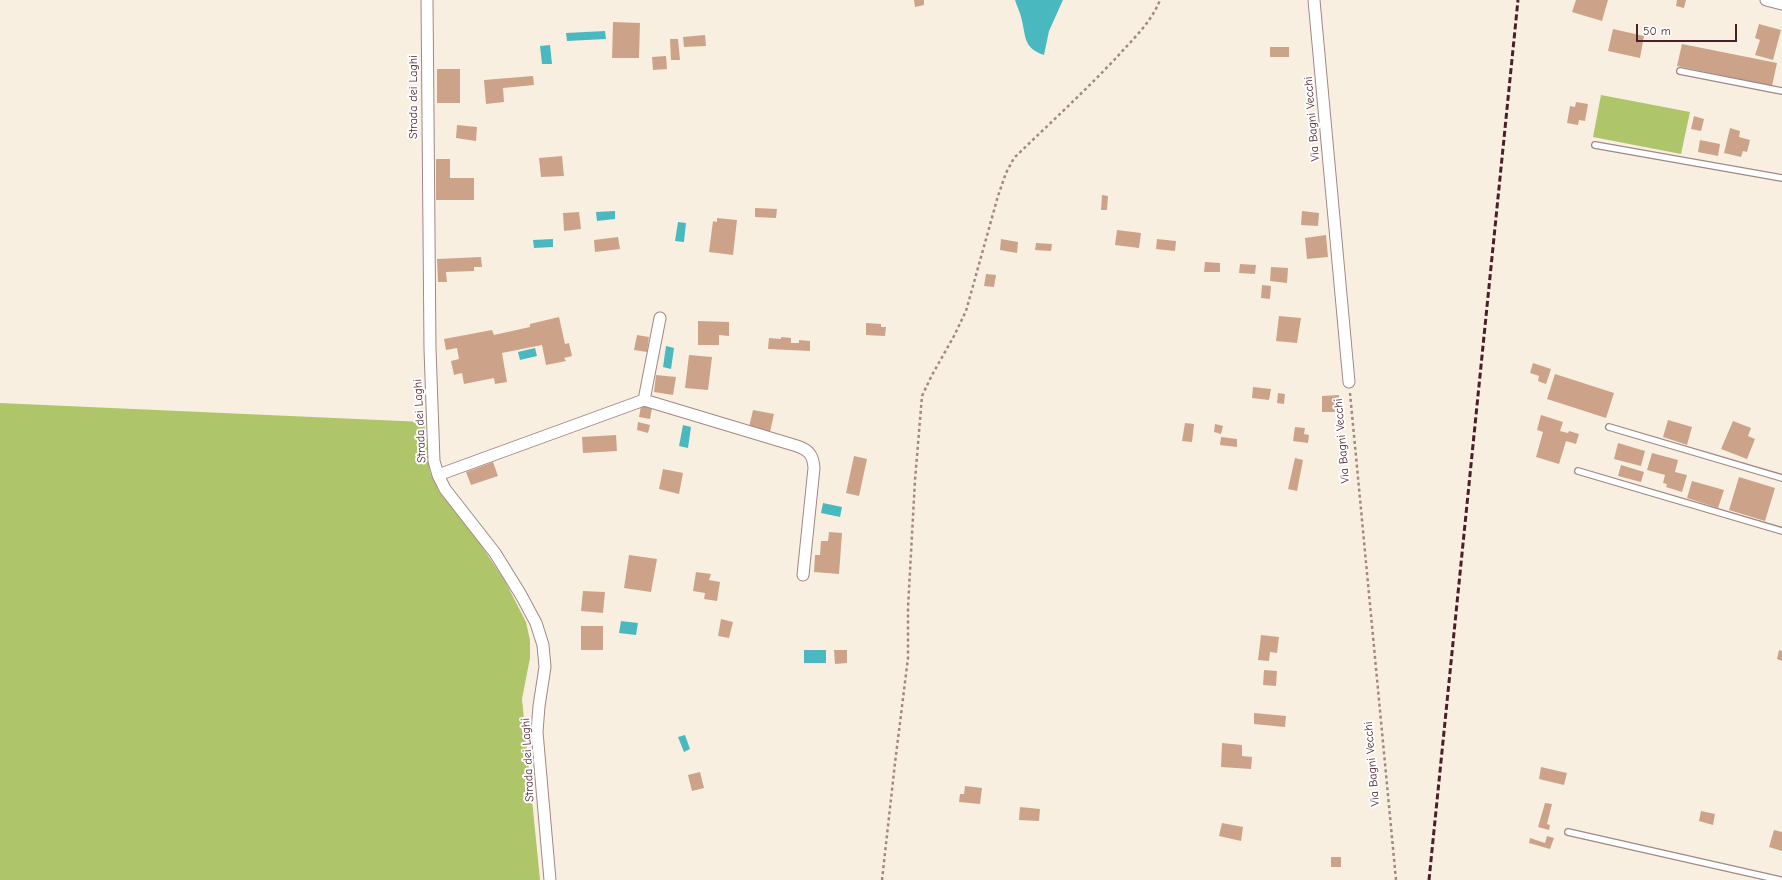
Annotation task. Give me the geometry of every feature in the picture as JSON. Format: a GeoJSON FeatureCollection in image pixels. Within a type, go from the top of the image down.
{"type":"FeatureCollection","features":[{"type":"Feature","properties":{"kind":"street","name":"Strada dei Laghi"},"geometry":{"type":"LineString","coordinates":[[427,0],[427,147],[430,349],[434,454],[438,475],[445,489],[495,553],[518,589],[536,623],[543,644],[546,667],[539,706],[537,732],[550,880]]}},
{"type":"Feature","properties":{"kind":"street","name":"Via Bagni Vecchi"},"geometry":{"type":"LineString","coordinates":[[1314,0],[1349,382]]}},
{"type":"Feature","properties":{"kind":"street"},"geometry":{"type":"LineString","coordinates":[[1766,0],[1782,4]]}},
{"type":"Feature","properties":{"kind":"street"},"geometry":{"type":"LineString","coordinates":[[644,400],[660,318]]}},
{"type":"Feature","properties":{"kind":"street"},"geometry":{"type":"LineString","coordinates":[[438,475],[644,400],[797,446],[810,453],[814,468],[803,575]]}},
{"type":"Feature","properties":{"kind":"lane"},"geometry":{"type":"LineString","coordinates":[[1680,71],[1782,91]]}},
{"type":"Feature","properties":{"kind":"lane"},"geometry":{"type":"LineString","coordinates":[[1595,145],[1782,178]]}},
{"type":"Feature","properties":{"kind":"lane"},"geometry":{"type":"LineString","coordinates":[[1608,427],[1782,478]]}},
{"type":"Feature","properties":{"kind":"lane"},"geometry":{"type":"LineString","coordinates":[[1578,471],[1782,531]]}},
{"type":"Feature","properties":{"kind":"lane"},"geometry":{"type":"LineString","coordinates":[[1568,832],[1780,880]]}},
{"type":"Feature","properties":{"kind":"path"},"geometry":{"type":"LineString","coordinates":[[882,880],[908,658],[908,608],[915,480],[922,396],[966,311],[998,196],[1006,173],[1014,158],[1087,88],[1138,34],[1151,18],[1160,0]]}},
{"type":"Feature","properties":{"kind":"path","name":"Via Bagni Vecchi"},"geometry":{"type":"LineString","coordinates":[[1349,382],[1396,880]]}},
{"type":"Feature","properties":{"kind":"green space"},"geometry":{"type":"Polygon","coordinates":[[[1601,95],[1690,112],[1681,154],[1593,137],[1601,95]]]}},
{"type":"Feature","properties":{"kind":"green space"},"geometry":{"type":"Polygon","coordinates":[[[0,403],[424,422],[430,472],[439,492],[467,524],[505,581],[526,622],[530,640],[530,658],[522,699],[540,880],[0,880],[0,403]]]}},
{"type":"Feature","properties":{"kind":"water"},"geometry":{"type":"Polygon","coordinates":[[[1015,0],[1063,0],[1049,31],[1044,55],[1029,46],[1025,37],[1021,16],[1015,0]]]}},
{"type":"Feature","properties":{"kind":"water"},"geometry":{"type":"Polygon","coordinates":[[[605,31],[606,39],[567,41],[566,33],[605,31]]]}},
{"type":"Feature","properties":{"kind":"water"},"geometry":{"type":"Polygon","coordinates":[[[550,45],[552,64],[542,64],[540,46],[550,45]]]}},
{"type":"Feature","properties":{"kind":"water"},"geometry":{"type":"Polygon","coordinates":[[[615,211],[615,219],[597,221],[596,212],[615,211]]]}},
{"type":"Feature","properties":{"kind":"water"},"geometry":{"type":"Polygon","coordinates":[[[678,222],[686,223],[684,242],[675,241],[678,222]]]}},
{"type":"Feature","properties":{"kind":"water"},"geometry":{"type":"Polygon","coordinates":[[[553,239],[553,247],[534,248],[533,240],[553,239]]]}},
{"type":"Feature","properties":{"kind":"water"},"geometry":{"type":"Polygon","coordinates":[[[666,346],[674,348],[671,369],[663,367],[666,346]]]}},
{"type":"Feature","properties":{"kind":"water"},"geometry":{"type":"Polygon","coordinates":[[[535,348],[537,356],[520,360],[518,352],[535,348]]]}},
{"type":"Feature","properties":{"kind":"water"},"geometry":{"type":"Polygon","coordinates":[[[683,425],[691,427],[688,448],[679,446],[683,425]]]}},
{"type":"Feature","properties":{"kind":"water"},"geometry":{"type":"Polygon","coordinates":[[[823,503],[842,507],[840,517],[821,513],[823,503]]]}},
{"type":"Feature","properties":{"kind":"water"},"geometry":{"type":"Polygon","coordinates":[[[621,621],[638,623],[636,635],[619,633],[621,621]]]}},
{"type":"Feature","properties":{"kind":"water"},"geometry":{"type":"Polygon","coordinates":[[[804,650],[826,650],[826,663],[804,663],[804,650]]]}},
{"type":"Feature","properties":{"kind":"water"},"geometry":{"type":"Polygon","coordinates":[[[685,735],[690,749],[684,752],[678,737],[685,735]]]}},
{"type":"Feature","properties":{"kind":"building"},"geometry":{"type":"Polygon","coordinates":[[[914,0],[924,0],[924,5],[915,7],[914,0]]]}},
{"type":"Feature","properties":{"kind":"building"},"geometry":{"type":"Polygon","coordinates":[[[1576,0],[1608,0],[1602,21],[1572,12],[1576,0]]]}},
{"type":"Feature","properties":{"kind":"building"},"geometry":{"type":"Polygon","coordinates":[[[1677,0],[1686,0],[1684,8],[1676,6],[1677,0]]]}},
{"type":"Feature","properties":{"kind":"building"},"geometry":{"type":"Polygon","coordinates":[[[613,22],[640,23],[639,58],[612,58],[613,22]]]}},
{"type":"Feature","properties":{"kind":"building"},"geometry":{"type":"Polygon","coordinates":[[[1759,24],[1781,30],[1773,60],[1755,55],[1760,40],[1755,38],[1759,24]]]}},
{"type":"Feature","properties":{"kind":"building"},"geometry":{"type":"Polygon","coordinates":[[[1613,29],[1644,36],[1640,58],[1608,51],[1613,29]]]}},
{"type":"Feature","properties":{"kind":"building"},"geometry":{"type":"Polygon","coordinates":[[[705,35],[706,46],[684,47],[683,37],[705,35]]]}},
{"type":"Feature","properties":{"kind":"building"},"geometry":{"type":"Polygon","coordinates":[[[670,39],[678,39],[680,60],[671,60],[670,39]]]}},
{"type":"Feature","properties":{"kind":"building"},"geometry":{"type":"Polygon","coordinates":[[[1682,44],[1777,63],[1772,86],[1677,66],[1682,44]]]}},
{"type":"Feature","properties":{"kind":"building"},"geometry":{"type":"Polygon","coordinates":[[[1270,47],[1289,47],[1289,57],[1270,57],[1270,47]]]}},
{"type":"Feature","properties":{"kind":"building"},"geometry":{"type":"Polygon","coordinates":[[[666,56],[667,69],[653,70],[652,57],[666,56]]]}},
{"type":"Feature","properties":{"kind":"building"},"geometry":{"type":"Polygon","coordinates":[[[437,69],[460,69],[460,103],[437,103],[437,69]]]}},
{"type":"Feature","properties":{"kind":"building"},"geometry":{"type":"Polygon","coordinates":[[[533,76],[534,85],[503,88],[504,102],[486,104],[484,80],[533,76]]]}},
{"type":"Feature","properties":{"kind":"building"},"geometry":{"type":"Polygon","coordinates":[[[1576,102],[1588,104],[1585,121],[1579,120],[1578,125],[1567,123],[1570,106],[1575,107],[1576,102]]]}},
{"type":"Feature","properties":{"kind":"building"},"geometry":{"type":"Polygon","coordinates":[[[1694,116],[1704,119],[1701,131],[1691,129],[1694,116]]]}},
{"type":"Feature","properties":{"kind":"building"},"geometry":{"type":"Polygon","coordinates":[[[457,125],[477,127],[476,141],[456,138],[457,125]]]}},
{"type":"Feature","properties":{"kind":"building"},"geometry":{"type":"Polygon","coordinates":[[[1730,128],[1740,131],[1739,137],[1750,140],[1747,152],[1743,151],[1741,157],[1724,153],[1730,128]]]}},
{"type":"Feature","properties":{"kind":"building"},"geometry":{"type":"Polygon","coordinates":[[[1700,140],[1720,144],[1718,156],[1698,152],[1700,140]]]}},
{"type":"Feature","properties":{"kind":"building"},"geometry":{"type":"Polygon","coordinates":[[[562,156],[564,176],[541,177],[539,158],[562,156]]]}},
{"type":"Feature","properties":{"kind":"building"},"geometry":{"type":"Polygon","coordinates":[[[436,159],[450,159],[450,178],[474,178],[474,200],[436,200],[436,159]]]}},
{"type":"Feature","properties":{"kind":"building"},"geometry":{"type":"Polygon","coordinates":[[[1102,195],[1108,196],[1107,210],[1101,210],[1102,195]]]}},
{"type":"Feature","properties":{"kind":"building"},"geometry":{"type":"Polygon","coordinates":[[[755,208],[777,209],[776,218],[755,217],[755,208]]]}},
{"type":"Feature","properties":{"kind":"building"},"geometry":{"type":"Polygon","coordinates":[[[1302,211],[1319,213],[1318,226],[1301,225],[1302,211]]]}},
{"type":"Feature","properties":{"kind":"building"},"geometry":{"type":"Polygon","coordinates":[[[579,212],[581,229],[564,231],[563,213],[579,212]]]}},
{"type":"Feature","properties":{"kind":"building"},"geometry":{"type":"Polygon","coordinates":[[[717,218],[737,220],[733,255],[709,252],[713,221],[717,222],[717,218]]]}},
{"type":"Feature","properties":{"kind":"building"},"geometry":{"type":"Polygon","coordinates":[[[1117,230],[1141,233],[1139,248],[1115,245],[1117,230]]]}},
{"type":"Feature","properties":{"kind":"building"},"geometry":{"type":"Polygon","coordinates":[[[1326,235],[1328,257],[1307,259],[1305,238],[1326,235]]]}},
{"type":"Feature","properties":{"kind":"building"},"geometry":{"type":"Polygon","coordinates":[[[618,237],[620,249],[595,252],[594,240],[618,237]]]}},
{"type":"Feature","properties":{"kind":"building"},"geometry":{"type":"Polygon","coordinates":[[[1001,239],[1018,242],[1017,253],[1000,250],[1001,239]]]}},
{"type":"Feature","properties":{"kind":"building"},"geometry":{"type":"Polygon","coordinates":[[[1157,239],[1176,241],[1175,251],[1156,249],[1157,239]]]}},
{"type":"Feature","properties":{"kind":"building"},"geometry":{"type":"Polygon","coordinates":[[[1036,243],[1052,244],[1051,251],[1035,250],[1036,243]]]}},
{"type":"Feature","properties":{"kind":"building"},"geometry":{"type":"Polygon","coordinates":[[[481,257],[482,267],[474,267],[474,271],[446,272],[447,282],[438,282],[437,259],[481,257]]]}},
{"type":"Feature","properties":{"kind":"building"},"geometry":{"type":"Polygon","coordinates":[[[1205,262],[1220,263],[1220,272],[1204,272],[1205,262]]]}},
{"type":"Feature","properties":{"kind":"building"},"geometry":{"type":"Polygon","coordinates":[[[1240,264],[1256,265],[1255,274],[1239,273],[1240,264]]]}},
{"type":"Feature","properties":{"kind":"building"},"geometry":{"type":"Polygon","coordinates":[[[1271,267],[1288,268],[1287,283],[1270,281],[1271,267]]]}},
{"type":"Feature","properties":{"kind":"building"},"geometry":{"type":"Polygon","coordinates":[[[986,274],[996,275],[994,287],[984,286],[986,274]]]}},
{"type":"Feature","properties":{"kind":"building"},"geometry":{"type":"Polygon","coordinates":[[[1262,285],[1271,286],[1270,299],[1261,298],[1262,285]]]}},
{"type":"Feature","properties":{"kind":"building"},"geometry":{"type":"Polygon","coordinates":[[[1279,316],[1301,318],[1297,343],[1276,341],[1279,316]]]}},
{"type":"Feature","properties":{"kind":"building"},"geometry":{"type":"Polygon","coordinates":[[[559,317],[565,344],[569,343],[572,356],[564,358],[566,361],[546,365],[542,345],[502,353],[507,382],[495,384],[494,378],[464,384],[462,373],[454,375],[451,361],[459,359],[457,348],[446,350],[444,339],[492,330],[494,335],[530,327],[530,324],[559,317]]]}},
{"type":"Feature","properties":{"kind":"building"},"geometry":{"type":"Polygon","coordinates":[[[698,321],[729,322],[729,336],[719,335],[719,345],[698,345],[698,321]]]}},
{"type":"Feature","properties":{"kind":"building"},"geometry":{"type":"Polygon","coordinates":[[[866,323],[881,324],[881,327],[886,327],[885,336],[866,335],[866,323]]]}},
{"type":"Feature","properties":{"kind":"building"},"geometry":{"type":"Polygon","coordinates":[[[637,335],[649,337],[647,352],[634,350],[637,335]]]}},
{"type":"Feature","properties":{"kind":"building"},"geometry":{"type":"Polygon","coordinates":[[[781,337],[791,338],[791,343],[799,343],[799,340],[810,341],[810,351],[768,349],[769,338],[781,339],[781,337]]]}},
{"type":"Feature","properties":{"kind":"building"},"geometry":{"type":"Polygon","coordinates":[[[689,355],[712,357],[708,390],[685,388],[689,355]]]}},
{"type":"Feature","properties":{"kind":"building"},"geometry":{"type":"Polygon","coordinates":[[[1533,363],[1551,369],[1546,384],[1538,381],[1539,376],[1530,373],[1533,363]]]}},
{"type":"Feature","properties":{"kind":"building"},"geometry":{"type":"Polygon","coordinates":[[[1555,374],[1614,393],[1606,418],[1547,399],[1555,374]]]}},
{"type":"Feature","properties":{"kind":"building"},"geometry":{"type":"Polygon","coordinates":[[[656,375],[676,377],[673,395],[654,392],[656,375]]]}},
{"type":"Feature","properties":{"kind":"building"},"geometry":{"type":"Polygon","coordinates":[[[1253,387],[1271,389],[1269,400],[1252,398],[1253,387]]]}},
{"type":"Feature","properties":{"kind":"building"},"geometry":{"type":"Polygon","coordinates":[[[1278,393],[1285,394],[1284,404],[1277,403],[1278,393]]]}},
{"type":"Feature","properties":{"kind":"building"},"geometry":{"type":"Polygon","coordinates":[[[1339,395],[1340,412],[1322,412],[1322,396],[1339,395]]]}},
{"type":"Feature","properties":{"kind":"building"},"geometry":{"type":"Polygon","coordinates":[[[641,406],[652,408],[650,419],[639,417],[641,406]]]}},
{"type":"Feature","properties":{"kind":"building"},"geometry":{"type":"Polygon","coordinates":[[[753,410],[774,414],[770,432],[749,427],[753,410]]]}},
{"type":"Feature","properties":{"kind":"building"},"geometry":{"type":"Polygon","coordinates":[[[1541,415],[1563,422],[1560,431],[1568,433],[1569,431],[1579,434],[1576,444],[1566,441],[1559,464],[1536,457],[1543,432],[1537,430],[1541,415]]]}},
{"type":"Feature","properties":{"kind":"building"},"geometry":{"type":"Polygon","coordinates":[[[1668,420],[1692,427],[1687,445],[1663,437],[1668,420]]]}},
{"type":"Feature","properties":{"kind":"building"},"geometry":{"type":"Polygon","coordinates":[[[1733,421],[1751,428],[1748,436],[1755,439],[1747,459],[1721,449],[1733,421]]]}},
{"type":"Feature","properties":{"kind":"building"},"geometry":{"type":"Polygon","coordinates":[[[638,422],[650,425],[648,433],[637,430],[638,422]]]}},
{"type":"Feature","properties":{"kind":"building"},"geometry":{"type":"Polygon","coordinates":[[[1185,423],[1194,424],[1192,442],[1182,441],[1185,423]]]}},
{"type":"Feature","properties":{"kind":"building"},"geometry":{"type":"Polygon","coordinates":[[[1215,424],[1223,426],[1221,434],[1214,432],[1215,424]]]}},
{"type":"Feature","properties":{"kind":"building"},"geometry":{"type":"Polygon","coordinates":[[[1295,427],[1305,428],[1304,434],[1309,435],[1308,443],[1293,441],[1295,427]]]}},
{"type":"Feature","properties":{"kind":"building"},"geometry":{"type":"Polygon","coordinates":[[[616,435],[617,451],[583,453],[582,437],[616,435]]]}},
{"type":"Feature","properties":{"kind":"building"},"geometry":{"type":"Polygon","coordinates":[[[1221,437],[1237,439],[1237,447],[1220,445],[1221,437]]]}},
{"type":"Feature","properties":{"kind":"building"},"geometry":{"type":"Polygon","coordinates":[[[1618,443],[1645,451],[1641,466],[1614,459],[1618,443]]]}},
{"type":"Feature","properties":{"kind":"building"},"geometry":{"type":"Polygon","coordinates":[[[1652,453],[1678,460],[1675,472],[1687,475],[1682,492],[1666,487],[1667,484],[1663,483],[1665,475],[1647,470],[1652,453]]]}},
{"type":"Feature","properties":{"kind":"building"},"geometry":{"type":"Polygon","coordinates":[[[854,456],[867,459],[859,496],[846,493],[854,456]]]}},
{"type":"Feature","properties":{"kind":"building"},"geometry":{"type":"Polygon","coordinates":[[[1295,458],[1303,460],[1297,491],[1288,489],[1295,458]]]}},
{"type":"Feature","properties":{"kind":"building"},"geometry":{"type":"Polygon","coordinates":[[[493,462],[498,476],[471,485],[466,472],[493,462]]]}},
{"type":"Feature","properties":{"kind":"building"},"geometry":{"type":"Polygon","coordinates":[[[1621,465],[1644,472],[1641,482],[1618,476],[1621,465]]]}},
{"type":"Feature","properties":{"kind":"building"},"geometry":{"type":"Polygon","coordinates":[[[663,469],[683,473],[679,494],[659,489],[663,469]]]}},
{"type":"Feature","properties":{"kind":"building"},"geometry":{"type":"Polygon","coordinates":[[[1739,477],[1775,488],[1765,521],[1729,510],[1739,477]]]}},
{"type":"Feature","properties":{"kind":"building"},"geometry":{"type":"Polygon","coordinates":[[[1692,481],[1724,490],[1718,508],[1687,498],[1692,481]]]}},
{"type":"Feature","properties":{"kind":"building"},"geometry":{"type":"Polygon","coordinates":[[[829,532],[842,533],[839,574],[814,572],[815,555],[820,555],[821,541],[828,541],[829,532]]]}},
{"type":"Feature","properties":{"kind":"building"},"geometry":{"type":"Polygon","coordinates":[[[629,555],[657,559],[651,592],[624,588],[629,555]]]}},
{"type":"Feature","properties":{"kind":"building"},"geometry":{"type":"Polygon","coordinates":[[[696,572],[711,574],[709,580],[720,582],[717,601],[704,599],[705,593],[693,591],[696,572]]]}},
{"type":"Feature","properties":{"kind":"building"},"geometry":{"type":"Polygon","coordinates":[[[583,591],[605,592],[603,613],[581,611],[583,591]]]}},
{"type":"Feature","properties":{"kind":"building"},"geometry":{"type":"Polygon","coordinates":[[[721,619],[733,622],[729,638],[718,636],[721,619]]]}},
{"type":"Feature","properties":{"kind":"building"},"geometry":{"type":"Polygon","coordinates":[[[581,626],[603,626],[603,650],[581,650],[581,626]]]}},
{"type":"Feature","properties":{"kind":"building"},"geometry":{"type":"Polygon","coordinates":[[[1261,635],[1279,637],[1277,653],[1270,652],[1269,661],[1258,660],[1261,635]]]}},
{"type":"Feature","properties":{"kind":"building"},"geometry":{"type":"Polygon","coordinates":[[[834,650],[847,650],[847,663],[835,664],[834,650]]]}},
{"type":"Feature","properties":{"kind":"building"},"geometry":{"type":"Polygon","coordinates":[[[1779,650],[1782,651],[1782,661],[1777,659],[1779,650]]]}},
{"type":"Feature","properties":{"kind":"building"},"geometry":{"type":"Polygon","coordinates":[[[1264,670],[1277,671],[1276,686],[1263,685],[1264,670]]]}},
{"type":"Feature","properties":{"kind":"building"},"geometry":{"type":"Polygon","coordinates":[[[1254,713],[1286,716],[1285,727],[1254,724],[1254,713]]]}},
{"type":"Feature","properties":{"kind":"building"},"geometry":{"type":"Polygon","coordinates":[[[1222,743],[1242,745],[1242,756],[1252,757],[1251,769],[1221,767],[1222,743]]]}},
{"type":"Feature","properties":{"kind":"building"},"geometry":{"type":"Polygon","coordinates":[[[1541,767],[1567,773],[1564,785],[1539,779],[1541,767]]]}},
{"type":"Feature","properties":{"kind":"building"},"geometry":{"type":"Polygon","coordinates":[[[700,772],[704,788],[692,791],[688,775],[700,772]]]}},
{"type":"Feature","properties":{"kind":"building"},"geometry":{"type":"Polygon","coordinates":[[[965,786],[982,788],[980,804],[959,802],[960,794],[964,794],[965,786]]]}},
{"type":"Feature","properties":{"kind":"building"},"geometry":{"type":"Polygon","coordinates":[[[1545,803],[1552,804],[1547,824],[1550,825],[1549,830],[1538,827],[1545,803]]]}},
{"type":"Feature","properties":{"kind":"building"},"geometry":{"type":"Polygon","coordinates":[[[1020,807],[1040,809],[1039,821],[1019,820],[1020,807]]]}},
{"type":"Feature","properties":{"kind":"building"},"geometry":{"type":"Polygon","coordinates":[[[1701,811],[1715,814],[1713,825],[1699,821],[1701,811]]]}},
{"type":"Feature","properties":{"kind":"building"},"geometry":{"type":"Polygon","coordinates":[[[1222,823],[1243,827],[1241,841],[1219,836],[1222,823]]]}},
{"type":"Feature","properties":{"kind":"building"},"geometry":{"type":"Polygon","coordinates":[[[1774,830],[1782,832],[1782,851],[1769,847],[1774,830]]]}},
{"type":"Feature","properties":{"kind":"building"},"geometry":{"type":"Polygon","coordinates":[[[1547,836],[1554,838],[1550,849],[1529,843],[1530,838],[1545,843],[1547,836]]]}},
{"type":"Feature","properties":{"kind":"building"},"geometry":{"type":"Polygon","coordinates":[[[1331,857],[1341,857],[1341,867],[1331,867],[1331,857]]]}},
{"type":"Feature","properties":{"kind":"railway"},"geometry":{"type":"LineString","coordinates":[[1429,880],[1518,0]]}}]}
